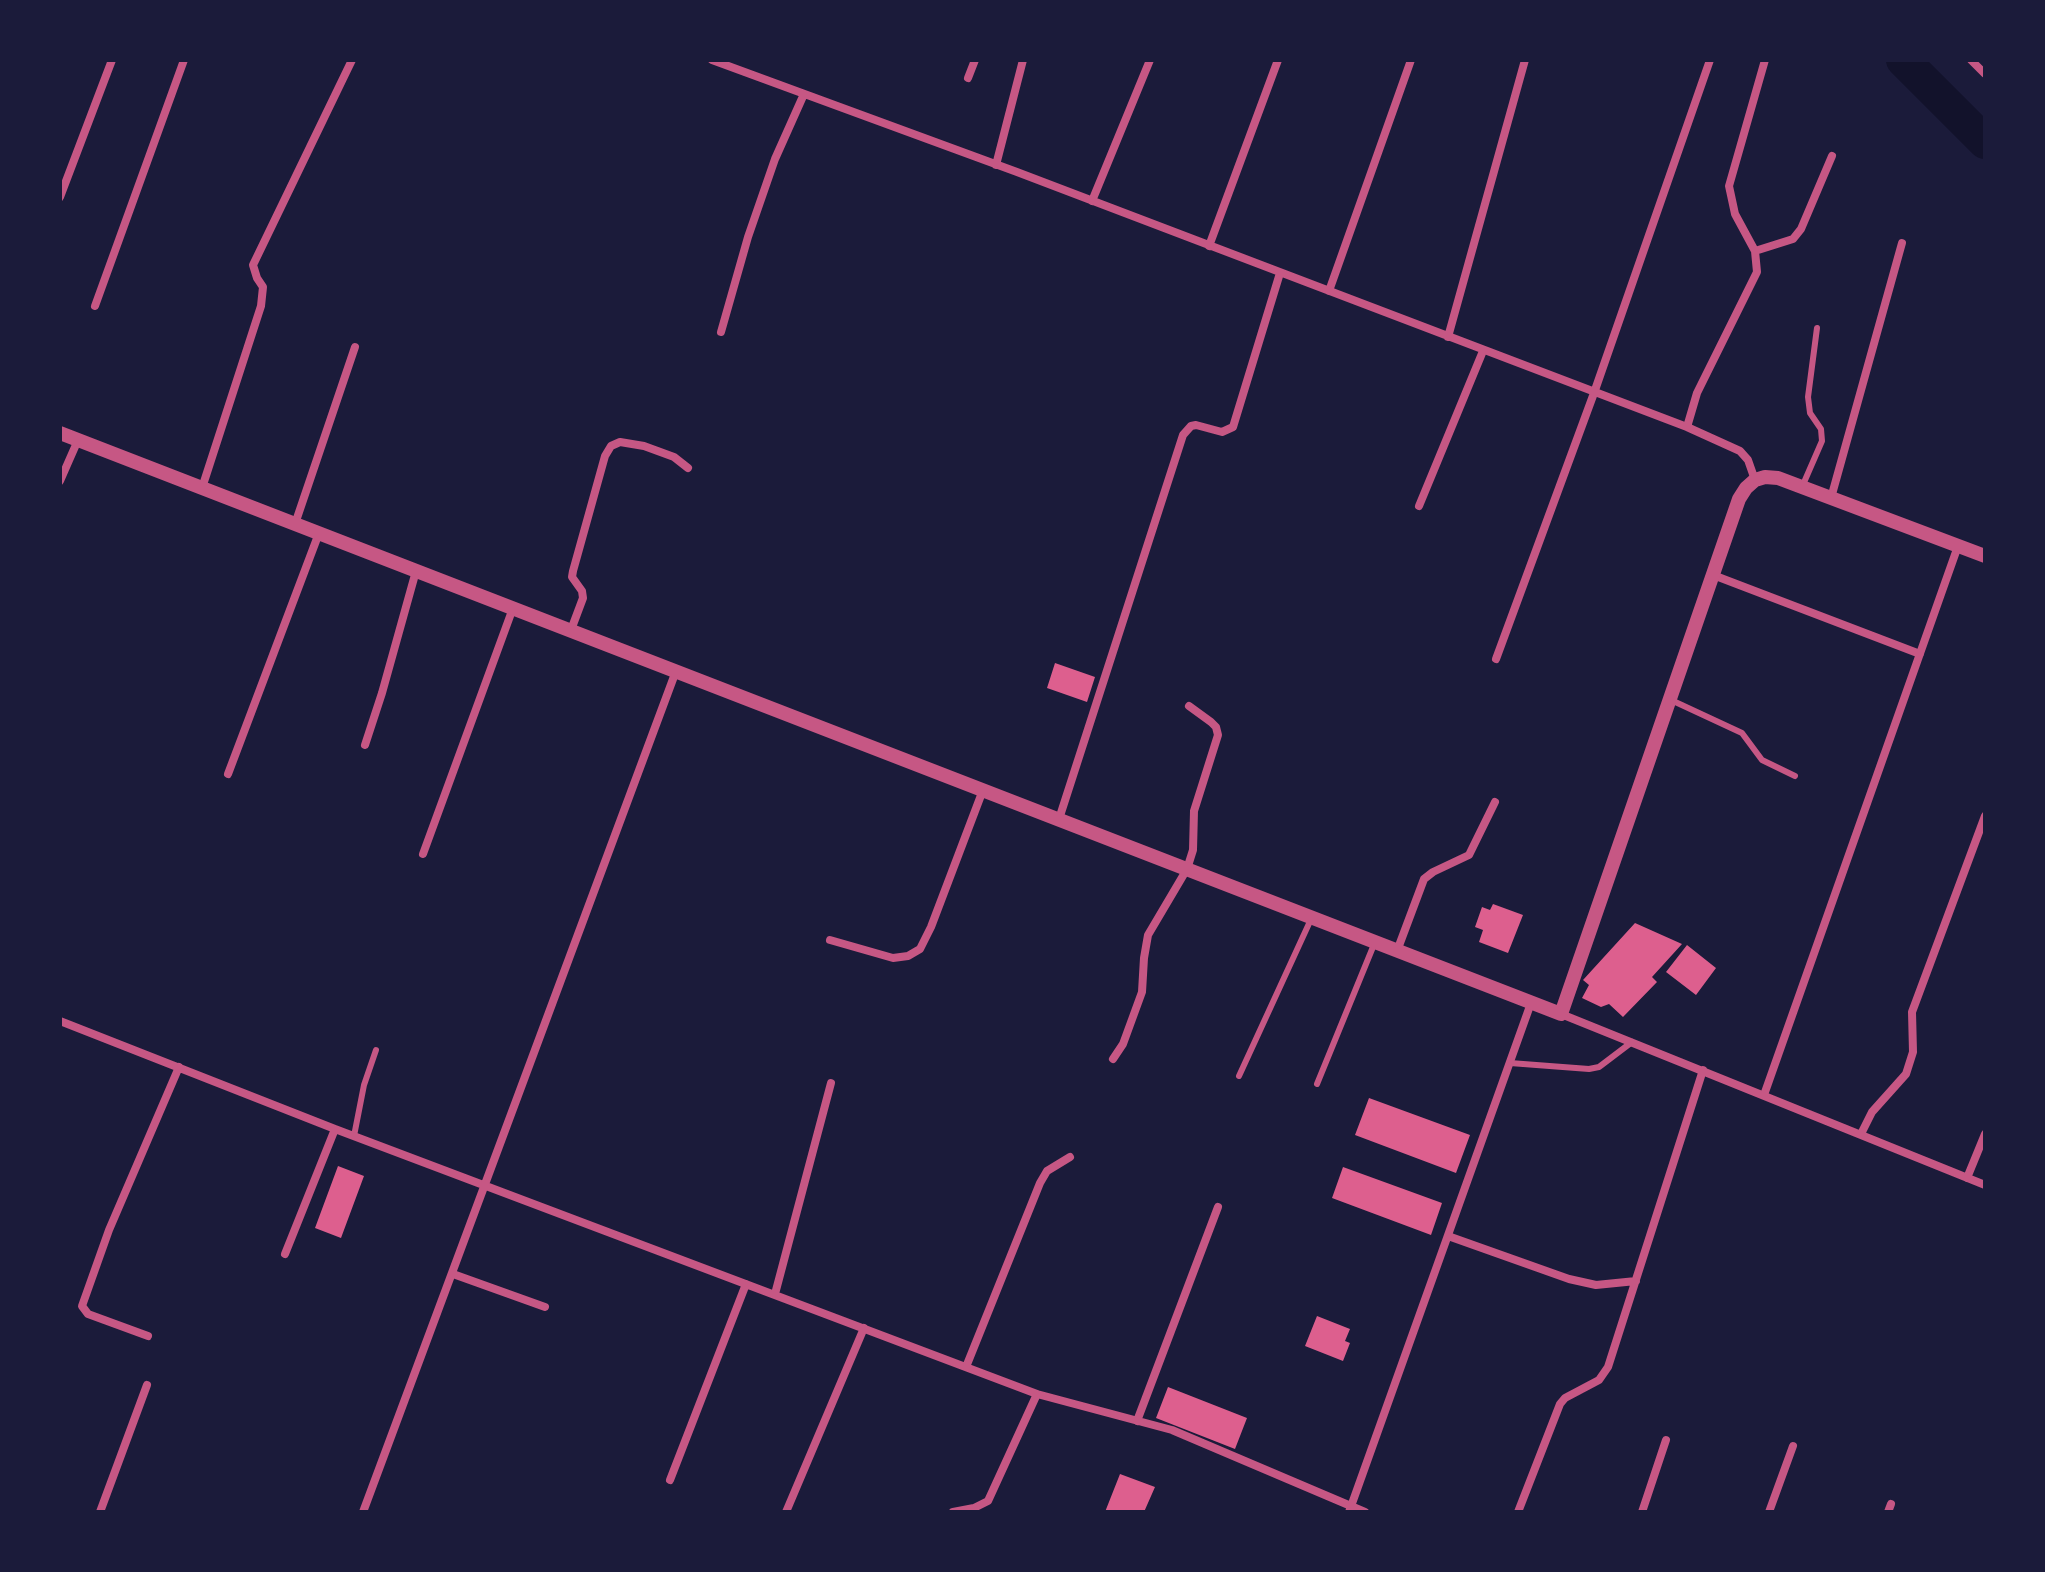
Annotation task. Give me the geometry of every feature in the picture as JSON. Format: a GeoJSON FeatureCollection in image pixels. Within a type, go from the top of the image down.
{"type":"FeatureCollection","features":[{"type":"Feature","properties":{"kind":"street"},"geometry":{"type":"LineString","coordinates":[[60,197],[112,60]]}},
{"type":"Feature","properties":{"kind":"street"},"geometry":{"type":"LineString","coordinates":[[95,306],[184,60]]}},
{"type":"Feature","properties":{"kind":"street"},"geometry":{"type":"LineString","coordinates":[[202,488],[261,306],[263,287],[253,265],[352,60]]}},
{"type":"Feature","properties":{"kind":"street"},"geometry":{"type":"LineString","coordinates":[[712,60],[1687,427],[1740,451],[1748,460],[1755,480]]}},
{"type":"Feature","properties":{"kind":"street"},"geometry":{"type":"LineString","coordinates":[[968,78],[975,60]]}},
{"type":"Feature","properties":{"kind":"street"},"geometry":{"type":"LineString","coordinates":[[996,165],[1023,60]]}},
{"type":"Feature","properties":{"kind":"street"},"geometry":{"type":"LineString","coordinates":[[1092,201],[1150,60]]}},
{"type":"Feature","properties":{"kind":"street"},"geometry":{"type":"LineString","coordinates":[[1209,246],[1278,60]]}},
{"type":"Feature","properties":{"kind":"street"},"geometry":{"type":"LineString","coordinates":[[1329,291],[1411,60]]}},
{"type":"Feature","properties":{"kind":"street"},"geometry":{"type":"LineString","coordinates":[[1448,337],[1525,60]]}},
{"type":"Feature","properties":{"kind":"street"},"geometry":{"type":"LineString","coordinates":[[1496,659],[1594,393],[1710,60]]}},
{"type":"Feature","properties":{"kind":"street"},"geometry":{"type":"LineString","coordinates":[[1687,427],[1697,393],[1757,272],[1755,251],[1735,214],[1729,186],[1765,60]]}},
{"type":"Feature","properties":{"kind":"street"},"geometry":{"type":"LineString","coordinates":[[1971,60],[1985,74]]}},
{"type":"Feature","properties":{"kind":"street"},"geometry":{"type":"LineString","coordinates":[[721,332],[770,172],[804,94]]}},
{"type":"Feature","properties":{"kind":"street"},"geometry":{"type":"LineString","coordinates":[[1755,251],[1793,239],[1801,229],[1832,156]]}},
{"type":"Feature","properties":{"kind":"street"},"geometry":{"type":"LineString","coordinates":[[1831,498],[1902,243]]}},
{"type":"Feature","properties":{"kind":"street"},"geometry":{"type":"LineString","coordinates":[[1059,819],[1183,435],[1196,425],[1222,432],[1233,427],[1280,273]]}},
{"type":"Feature","properties":{"kind":"street"},"geometry":{"type":"LineString","coordinates":[[295,524],[355,347]]}},
{"type":"Feature","properties":{"kind":"street"},"geometry":{"type":"LineString","coordinates":[[1419,506],[1483,351]]}},
{"type":"Feature","properties":{"kind":"street"},"geometry":{"type":"LineString","coordinates":[[60,433],[1561,1014],[1985,1185]]}},
{"type":"Feature","properties":{"kind":"street"},"geometry":{"type":"LineString","coordinates":[[60,481],[78,440]]}},
{"type":"Feature","properties":{"kind":"street"},"geometry":{"type":"LineString","coordinates":[[571,630],[583,598],[572,577],[573,571],[605,456],[611,446],[632,442],[674,457],[688,468]]}},
{"type":"Feature","properties":{"kind":"street"},"geometry":{"type":"LineString","coordinates":[[1561,1014],[1739,499],[1755,480],[1778,478],[1985,556]]}},
{"type":"Feature","properties":{"kind":"street"},"geometry":{"type":"LineString","coordinates":[[228,774],[319,533]]}},
{"type":"Feature","properties":{"kind":"street"},"geometry":{"type":"LineString","coordinates":[[1764,1095],[1958,546]]}},
{"type":"Feature","properties":{"kind":"street"},"geometry":{"type":"LineString","coordinates":[[365,745],[416,571]]}},
{"type":"Feature","properties":{"kind":"street"},"geometry":{"type":"LineString","coordinates":[[1713,575],[1920,654]]}},
{"type":"Feature","properties":{"kind":"street"},"geometry":{"type":"LineString","coordinates":[[423,854],[513,608]]}},
{"type":"Feature","properties":{"kind":"street"},"geometry":{"type":"LineString","coordinates":[[363,1512],[676,671]]}},
{"type":"Feature","properties":{"kind":"street"},"geometry":{"type":"LineString","coordinates":[[1113,1059],[1123,1044],[1142,992],[1148,935],[1187,869],[1193,850],[1194,811],[1218,735],[1216,727],[1189,706]]}},
{"type":"Feature","properties":{"kind":"street"},"geometry":{"type":"LineString","coordinates":[[830,940],[893,958],[908,956],[920,949],[983,790]]}},
{"type":"Feature","properties":{"kind":"street"},"geometry":{"type":"LineString","coordinates":[[1397,951],[1424,879],[1469,855],[1495,802]]}},
{"type":"Feature","properties":{"kind":"street"},"geometry":{"type":"LineString","coordinates":[[1861,1134],[1872,1112],[1906,1074],[1913,1052],[1912,1012],[1985,816]]}},
{"type":"Feature","properties":{"kind":"street"},"geometry":{"type":"LineString","coordinates":[[1350,1509],[1531,1003]]}},
{"type":"Feature","properties":{"kind":"street"},"geometry":{"type":"LineString","coordinates":[[60,1021],[335,1129],[1037,1394],[1172,1430],[1350,1509],[1365,1512]]}},
{"type":"Feature","properties":{"kind":"street"},"geometry":{"type":"LineString","coordinates":[[148,1336],[88,1314],[82,1306],[109,1230],[179,1067]]}},
{"type":"Feature","properties":{"kind":"street"},"geometry":{"type":"LineString","coordinates":[[1518,1512],[1560,1404],[1565,1398],[1599,1380],[1608,1367],[1703,1070]]}},
{"type":"Feature","properties":{"kind":"street"},"geometry":{"type":"LineString","coordinates":[[775,1294],[831,1083]]}},
{"type":"Feature","properties":{"kind":"street"},"geometry":{"type":"LineString","coordinates":[[285,1254],[335,1129]]}},
{"type":"Feature","properties":{"kind":"street"},"geometry":{"type":"LineString","coordinates":[[1967,1178],[1985,1134]]}},
{"type":"Feature","properties":{"kind":"street"},"geometry":{"type":"LineString","coordinates":[[966,1367],[1040,1183],[1047,1171],[1070,1157]]}},
{"type":"Feature","properties":{"kind":"street"},"geometry":{"type":"LineString","coordinates":[[1137,1421],[1218,1207]]}},
{"type":"Feature","properties":{"kind":"street"},"geometry":{"type":"LineString","coordinates":[[1448,1236],[1569,1279],[1596,1285],[1636,1281]]}},
{"type":"Feature","properties":{"kind":"street"},"geometry":{"type":"LineString","coordinates":[[453,1274],[545,1307]]}},
{"type":"Feature","properties":{"kind":"street"},"geometry":{"type":"LineString","coordinates":[[670,1480],[746,1284]]}},
{"type":"Feature","properties":{"kind":"street"},"geometry":{"type":"LineString","coordinates":[[786,1512],[864,1328]]}},
{"type":"Feature","properties":{"kind":"street"},"geometry":{"type":"LineString","coordinates":[[100,1512],[147,1385]]}},
{"type":"Feature","properties":{"kind":"street"},"geometry":{"type":"LineString","coordinates":[[953,1512],[974,1508],[988,1501],[1037,1394]]}},
{"type":"Feature","properties":{"kind":"street"},"geometry":{"type":"LineString","coordinates":[[1642,1512],[1666,1440]]}},
{"type":"Feature","properties":{"kind":"street"},"geometry":{"type":"LineString","coordinates":[[1769,1512],[1793,1446]]}},
{"type":"Feature","properties":{"kind":"lane"},"geometry":{"type":"LineString","coordinates":[[1802,487],[1822,441],[1821,429],[1810,413],[1808,397],[1817,328]]}},
{"type":"Feature","properties":{"kind":"lane"},"geometry":{"type":"LineString","coordinates":[[1671,700],[1742,733],[1762,760],[1795,776]]}},
{"type":"Feature","properties":{"kind":"lane"},"geometry":{"type":"LineString","coordinates":[[1239,1076],[1312,917]]}},
{"type":"Feature","properties":{"kind":"lane"},"geometry":{"type":"LineString","coordinates":[[1317,1084],[1375,942]]}},
{"type":"Feature","properties":{"kind":"lane"},"geometry":{"type":"LineString","coordinates":[[1510,1063],[1589,1069],[1599,1067],[1632,1042]]}},
{"type":"Feature","properties":{"kind":"lane"},"geometry":{"type":"LineString","coordinates":[[354,1136],[364,1085],[376,1050]]}},
{"type":"Feature","properties":{"kind":"building"},"geometry":{"type":"Polygon","coordinates":[[[1055,663],[1095,677],[1087,702],[1047,688],[1055,663]]]}},
{"type":"Feature","properties":{"kind":"building"},"geometry":{"type":"Polygon","coordinates":[[[1493,904],[1523,915],[1508,953],[1479,942],[1483,930],[1475,927],[1482,907],[1490,910],[1493,904]]]}},
{"type":"Feature","properties":{"kind":"building"},"geometry":{"type":"Polygon","coordinates":[[[1635,923],[1682,944],[1652,977],[1657,982],[1623,1017],[1609,1004],[1601,1007],[1582,998],[1589,985],[1583,980],[1635,923]]]}},
{"type":"Feature","properties":{"kind":"building"},"geometry":{"type":"Polygon","coordinates":[[[1687,945],[1716,968],[1696,995],[1666,972],[1687,945]]]}},
{"type":"Feature","properties":{"kind":"building"},"geometry":{"type":"Polygon","coordinates":[[[1369,1098],[1470,1135],[1456,1173],[1355,1135],[1369,1098]]]}},
{"type":"Feature","properties":{"kind":"building"},"geometry":{"type":"Polygon","coordinates":[[[338,1166],[364,1176],[341,1238],[315,1228],[338,1166]]]}},
{"type":"Feature","properties":{"kind":"building"},"geometry":{"type":"Polygon","coordinates":[[[1343,1167],[1442,1203],[1431,1235],[1332,1198],[1343,1167]]]}},
{"type":"Feature","properties":{"kind":"building"},"geometry":{"type":"Polygon","coordinates":[[[1317,1316],[1350,1329],[1345,1341],[1350,1343],[1343,1361],[1305,1346],[1317,1316]]]}},
{"type":"Feature","properties":{"kind":"building"},"geometry":{"type":"Polygon","coordinates":[[[1168,1387],[1247,1418],[1235,1449],[1156,1418],[1168,1387]]]}},
{"type":"Feature","properties":{"kind":"building"},"geometry":{"type":"Polygon","coordinates":[[[1120,1474],[1155,1487],[1144,1512],[1105,1512],[1120,1474]]]}},
{"type":"Feature","properties":{"kind":"waterway"},"geometry":{"type":"LineString","coordinates":[[1903,60],[1985,142]]}}]}
